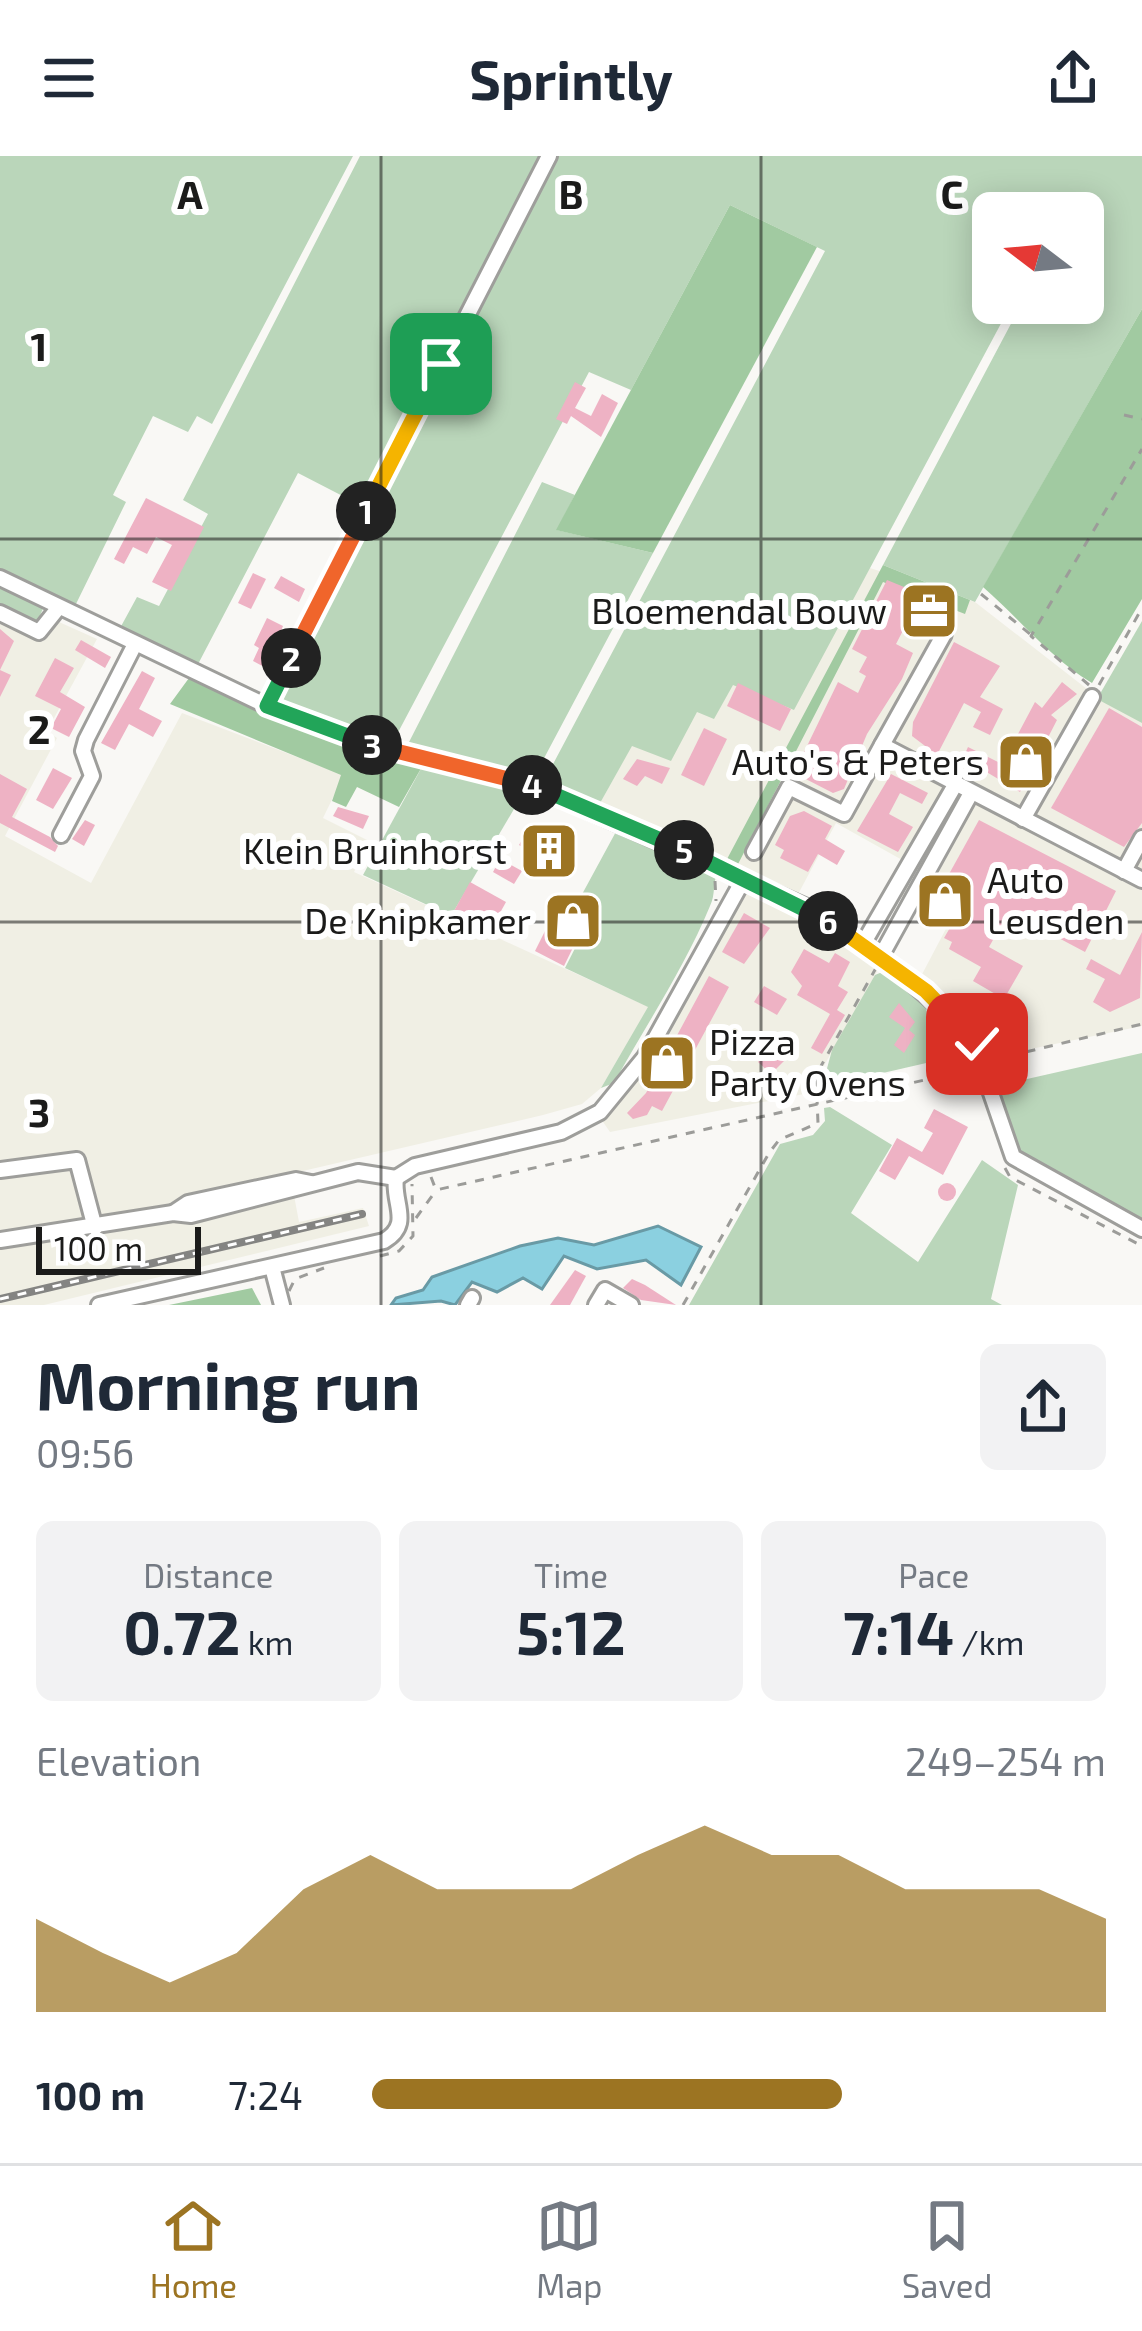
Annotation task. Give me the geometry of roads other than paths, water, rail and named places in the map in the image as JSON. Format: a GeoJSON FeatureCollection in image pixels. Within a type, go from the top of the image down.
{"type":"FeatureCollection","features":[{"type":"Feature","properties":{"kind":"street"},"geometry":{"type":"LineString","coordinates":[[267,706],[549,156]]}},
{"type":"Feature","properties":{"kind":"street"},"geometry":{"type":"LineString","coordinates":[[0,578],[267,706],[364,743],[532,786],[739,874],[742,882],[645,1058],[616,1098],[560,1132],[396,1178],[370,1171],[190,1216],[173,1213],[0,1240]]}},
{"type":"Feature","properties":{"kind":"street"},"geometry":{"type":"LineString","coordinates":[[0,613],[39,632],[59,608]]}},
{"type":"Feature","properties":{"kind":"street"},"geometry":{"type":"LineString","coordinates":[[754,853],[789,787],[844,814],[944,634]]}},
{"type":"Feature","properties":{"kind":"street"},"geometry":{"type":"LineString","coordinates":[[61,835],[92,776],[83,751],[86,740],[134,646]]}},
{"type":"Feature","properties":{"kind":"street"},"geometry":{"type":"LineString","coordinates":[[1023,819],[1092,697]]}},
{"type":"Feature","properties":{"kind":"street"},"geometry":{"type":"LineString","coordinates":[[883,745],[1142,880]]}},
{"type":"Feature","properties":{"kind":"street"},"geometry":{"type":"LineString","coordinates":[[863,944],[955,784]]}},
{"type":"Feature","properties":{"kind":"street"},"geometry":{"type":"LineString","coordinates":[[881,956],[971,793]]}},
{"type":"Feature","properties":{"kind":"street"},"geometry":{"type":"LineString","coordinates":[[1124,871],[1142,838]]}},
{"type":"Feature","properties":{"kind":"street"},"geometry":{"type":"LineString","coordinates":[[742,882],[760,884],[881,956],[971,1035],[985,1066],[1009,1151],[1028,1170],[1142,1229]]}},
{"type":"Feature","properties":{"kind":"street"},"geometry":{"type":"LineString","coordinates":[[0,1170],[77,1160],[95,1228]]}},
{"type":"Feature","properties":{"kind":"street"},"geometry":{"type":"LineString","coordinates":[[99,1305],[389,1238],[401,1219],[396,1178]]}},
{"type":"Feature","properties":{"kind":"street"},"geometry":{"type":"LineString","coordinates":[[272,1267],[280,1302]]}},
{"type":"Feature","properties":{"kind":"street"},"geometry":{"type":"LineString","coordinates":[[596,1305],[605,1290],[631,1305]]}},
{"type":"Feature","properties":{"kind":"water"},"geometry":{"type":"Polygon","coordinates":[[[658,1226],[701,1247],[681,1285],[646,1260],[597,1269],[564,1256],[542,1289],[523,1278],[497,1292],[472,1282],[455,1305],[441,1301],[391,1305],[396,1298],[423,1290],[432,1277],[520,1246],[558,1238],[594,1245],[658,1226]]]}},
{"type":"Feature","properties":{"kind":"railway"},"geometry":{"type":"LineString","coordinates":[[0,1299],[362,1214]]}},
{"type":"Feature","properties":{"kind":"place","name":"Bloemendal Bouw"},"geometry":{"type":"Point","coordinates":[929,611]}},
{"type":"Feature","properties":{"kind":"place","name":"Auto's & Peters"},"geometry":{"type":"Point","coordinates":[1026,762]}},
{"type":"Feature","properties":{"kind":"place","name":"Klein Bruinhorst"},"geometry":{"type":"Point","coordinates":[549,851]}},
{"type":"Feature","properties":{"kind":"place","name":"Auto Leusden"},"geometry":{"type":"Point","coordinates":[945,901]}},
{"type":"Feature","properties":{"kind":"place","name":"De Knipkamer"},"geometry":{"type":"Point","coordinates":[573,921]}},
{"type":"Feature","properties":{"kind":"place","name":"Pizza Party Ovens"},"geometry":{"type":"Point","coordinates":[667,1063]}}]}
